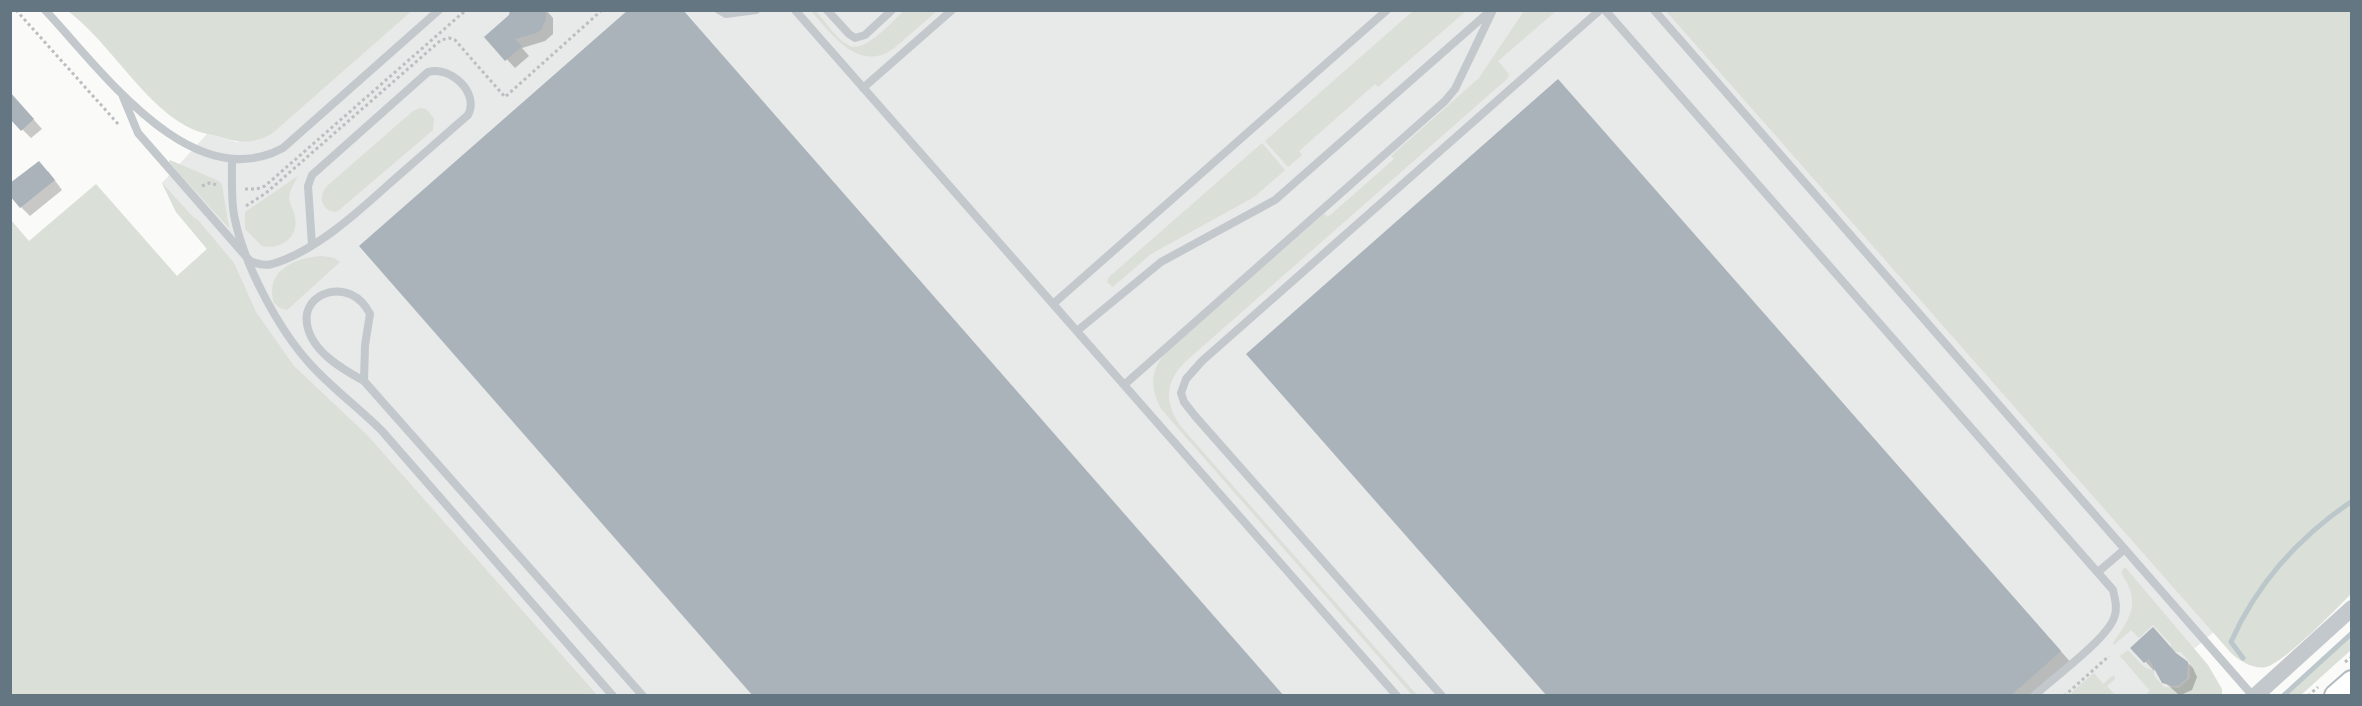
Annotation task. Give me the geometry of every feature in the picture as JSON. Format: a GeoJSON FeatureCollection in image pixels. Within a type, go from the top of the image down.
{"type":"FeatureCollection","features":[{"type":"Feature","properties":{"kind":"main road"},"geometry":{"type":"LineString","coordinates":[[2336,696],[2352,682]]}},
{"type":"Feature","properties":{"kind":"street"},"geometry":{"type":"LineString","coordinates":[[2254,696],[2352,608]]}},
{"type":"Feature","properties":{"kind":"lane"},"geometry":{"type":"LineString","coordinates":[[45,10],[123,97],[150,121],[180,140],[232,160],[257,159],[283,148],[439,10]]}},
{"type":"Feature","properties":{"kind":"lane"},"geometry":{"type":"LineString","coordinates":[[719,10],[726,14],[756,10]]}},
{"type":"Feature","properties":{"kind":"lane"},"geometry":{"type":"LineString","coordinates":[[795,10],[1397,696]]}},
{"type":"Feature","properties":{"kind":"lane"},"geometry":{"type":"LineString","coordinates":[[827,10],[855,38],[865,35],[892,10]]}},
{"type":"Feature","properties":{"kind":"lane"},"geometry":{"type":"LineString","coordinates":[[863,88],[952,10]]}},
{"type":"Feature","properties":{"kind":"lane"},"geometry":{"type":"LineString","coordinates":[[1053,304],[1387,10]]}},
{"type":"Feature","properties":{"kind":"lane"},"geometry":{"type":"LineString","coordinates":[[1077,331],[1161,262],[1275,200],[1492,10]]}},
{"type":"Feature","properties":{"kind":"lane"},"geometry":{"type":"LineString","coordinates":[[1124,385],[1445,101],[1455,88],[1492,10]]}},
{"type":"Feature","properties":{"kind":"lane"},"geometry":{"type":"LineString","coordinates":[[1442,696],[1195,416],[1184,402],[1181,393],[1186,379],[1202,361],[1600,10]]}},
{"type":"Feature","properties":{"kind":"lane"},"geometry":{"type":"LineString","coordinates":[[1605,10],[2113,590],[2117,607],[2114,619],[2104,633],[2034,696]]}},
{"type":"Feature","properties":{"kind":"lane"},"geometry":{"type":"LineString","coordinates":[[1654,10],[2254,696]]}},
{"type":"Feature","properties":{"kind":"lane"},"geometry":{"type":"LineString","coordinates":[[123,97],[138,133],[250,261],[259,265],[272,264],[312,245],[346,221],[468,115],[472,107],[471,95],[447,72],[437,69],[428,72],[312,175],[308,186],[312,245]]}},
{"type":"Feature","properties":{"kind":"lane"},"geometry":{"type":"LineString","coordinates":[[232,160],[234,212],[238,231],[264,297],[295,346],[332,386],[353,402],[382,431],[613,696]]}},
{"type":"Feature","properties":{"kind":"lane"},"geometry":{"type":"LineString","coordinates":[[364,381],[365,345],[370,314],[357,298],[347,292],[325,293],[309,308],[306,321],[310,335],[323,353],[364,381],[643,696]]}},
{"type":"Feature","properties":{"kind":"lane"},"geometry":{"type":"LineString","coordinates":[[2098,573],[2125,549]]}},
{"type":"Feature","properties":{"kind":"path"},"geometry":{"type":"LineString","coordinates":[[16,10],[124,131]]}},
{"type":"Feature","properties":{"kind":"path"},"geometry":{"type":"LineString","coordinates":[[2064,696],[2109,656]]}},
{"type":"Feature","properties":{"kind":"shaded area"},"geometry":{"type":"Polygon","coordinates":[[[1414,10],[1466,11],[1378,87],[1375,84],[1299,151],[1302,155],[1288,167],[1265,141],[1414,10]]]}},
{"type":"Feature","properties":{"kind":"shaded area"},"geometry":{"type":"Polygon","coordinates":[[[68,11],[412,11],[273,133],[258,140],[245,142],[197,131],[170,116],[155,103],[98,39],[68,11]]]}},
{"type":"Feature","properties":{"kind":"shaded area"},"geometry":{"type":"Polygon","coordinates":[[[412,11],[1682,11],[2222,625],[2189,653],[2215,695],[558,695],[177,276],[207,249],[176,212],[162,183],[207,134],[237,142],[273,133],[412,11]]]}},
{"type":"Feature","properties":{"kind":"shaded area"},"geometry":{"type":"Polygon","coordinates":[[[811,11],[816,11],[843,42],[855,47],[870,41],[904,11],[937,11],[893,49],[880,55],[868,56],[857,54],[847,48],[811,11]]]}},
{"type":"Feature","properties":{"kind":"shaded area"},"geometry":{"type":"Polygon","coordinates":[[[1524,11],[1556,11],[1498,61],[1509,74],[1508,78],[1186,361],[1170,385],[1172,410],[1182,428],[1417,695],[1412,695],[1162,410],[1154,389],[1154,375],[1164,355],[1324,214],[1328,217],[1394,159],[1391,156],[1479,78],[1524,11]]]}},
{"type":"Feature","properties":{"kind":"shaded area"},"geometry":{"type":"Polygon","coordinates":[[[1666,11],[2351,11],[2351,594],[2310,635],[2274,663],[2262,668],[2257,667],[2243,662],[2232,654],[1666,11]]]}},
{"type":"Feature","properties":{"kind":"shaded area"},"geometry":{"type":"Polygon","coordinates":[[[420,108],[426,109],[434,118],[433,130],[339,210],[335,212],[328,210],[323,205],[322,199],[326,187],[413,111],[420,108]]]}},
{"type":"Feature","properties":{"kind":"shaded area"},"geometry":{"type":"Polygon","coordinates":[[[1262,143],[1285,170],[1254,197],[1151,254],[1113,287],[1107,282],[1109,277],[1262,143]]]}},
{"type":"Feature","properties":{"kind":"shaded area"},"geometry":{"type":"Polygon","coordinates":[[[170,160],[219,181],[222,185],[229,228],[169,162],[170,160]]]}},
{"type":"Feature","properties":{"kind":"shaded area"},"geometry":{"type":"Polygon","coordinates":[[[298,176],[289,199],[295,217],[294,231],[287,241],[281,244],[262,246],[245,229],[245,212],[298,176]]]}},
{"type":"Feature","properties":{"kind":"shaded area"},"geometry":{"type":"Polygon","coordinates":[[[162,183],[198,220],[234,263],[256,312],[294,366],[368,436],[597,695],[11,695],[11,220],[29,241],[96,184],[177,276],[207,249],[176,212],[162,183]]]}},
{"type":"Feature","properties":{"kind":"shaded area"},"geometry":{"type":"Polygon","coordinates":[[[323,256],[340,262],[287,310],[274,303],[272,292],[274,282],[284,268],[302,259],[323,256]]]}},
{"type":"Feature","properties":{"kind":"shaded area"},"geometry":{"type":"Polygon","coordinates":[[[2125,567],[2208,665],[2222,689],[2222,695],[2145,695],[2150,691],[2120,656],[2128,650],[2144,667],[2154,671],[2154,676],[2164,687],[2179,688],[2190,678],[2190,663],[2181,652],[2170,651],[2171,644],[2153,625],[2139,638],[2131,630],[2114,645],[2132,608],[2131,593],[2121,572],[2125,567]]]}},
{"type":"Feature","properties":{"kind":"shaded area"},"geometry":{"type":"Polygon","coordinates":[[[2351,635],[2351,650],[2301,695],[2285,695],[2351,635]]]}},
{"type":"Feature","properties":{"kind":"shaded area"},"geometry":{"type":"Polygon","coordinates":[[[2094,673],[2103,684],[2115,676],[2115,679],[2107,686],[2115,695],[2074,695],[2071,693],[2094,673]]]}},
{"type":"Feature","properties":{"kind":"building"},"geometry":{"type":"Polygon","coordinates":[[[510,10],[546,10],[546,19],[541,30],[515,39],[522,46],[505,61],[484,37],[509,15],[510,10]]]}},
{"type":"Feature","properties":{"kind":"building"},"geometry":{"type":"Polygon","coordinates":[[[628,10],[683,10],[1284,696],[753,696],[359,246],[628,10]]]}},
{"type":"Feature","properties":{"kind":"building"},"geometry":{"type":"Polygon","coordinates":[[[1558,79],[2061,651],[2010,696],[1547,696],[1246,354],[1558,79]]]}},
{"type":"Feature","properties":{"kind":"building"},"geometry":{"type":"Polygon","coordinates":[[[10,92],[34,119],[21,131],[10,119],[10,92]]]}},
{"type":"Feature","properties":{"kind":"building"},"geometry":{"type":"Polygon","coordinates":[[[39,161],[55,180],[20,208],[10,196],[10,183],[39,161]]]}},
{"type":"Feature","properties":{"kind":"building"},"geometry":{"type":"Polygon","coordinates":[[[2153,627],[2176,653],[2188,662],[2187,678],[2179,685],[2162,683],[2149,659],[2144,663],[2130,648],[2153,627]]]}},
{"type":"Feature","properties":{"kind":"waterway"},"geometry":{"type":"LineString","coordinates":[[2243,658],[2231,642],[2253,600],[2297,546],[2352,501]]}},
{"type":"Feature","properties":{"kind":"waterway"},"geometry":{"type":"LineString","coordinates":[[2283,696],[2352,633]]}}]}
